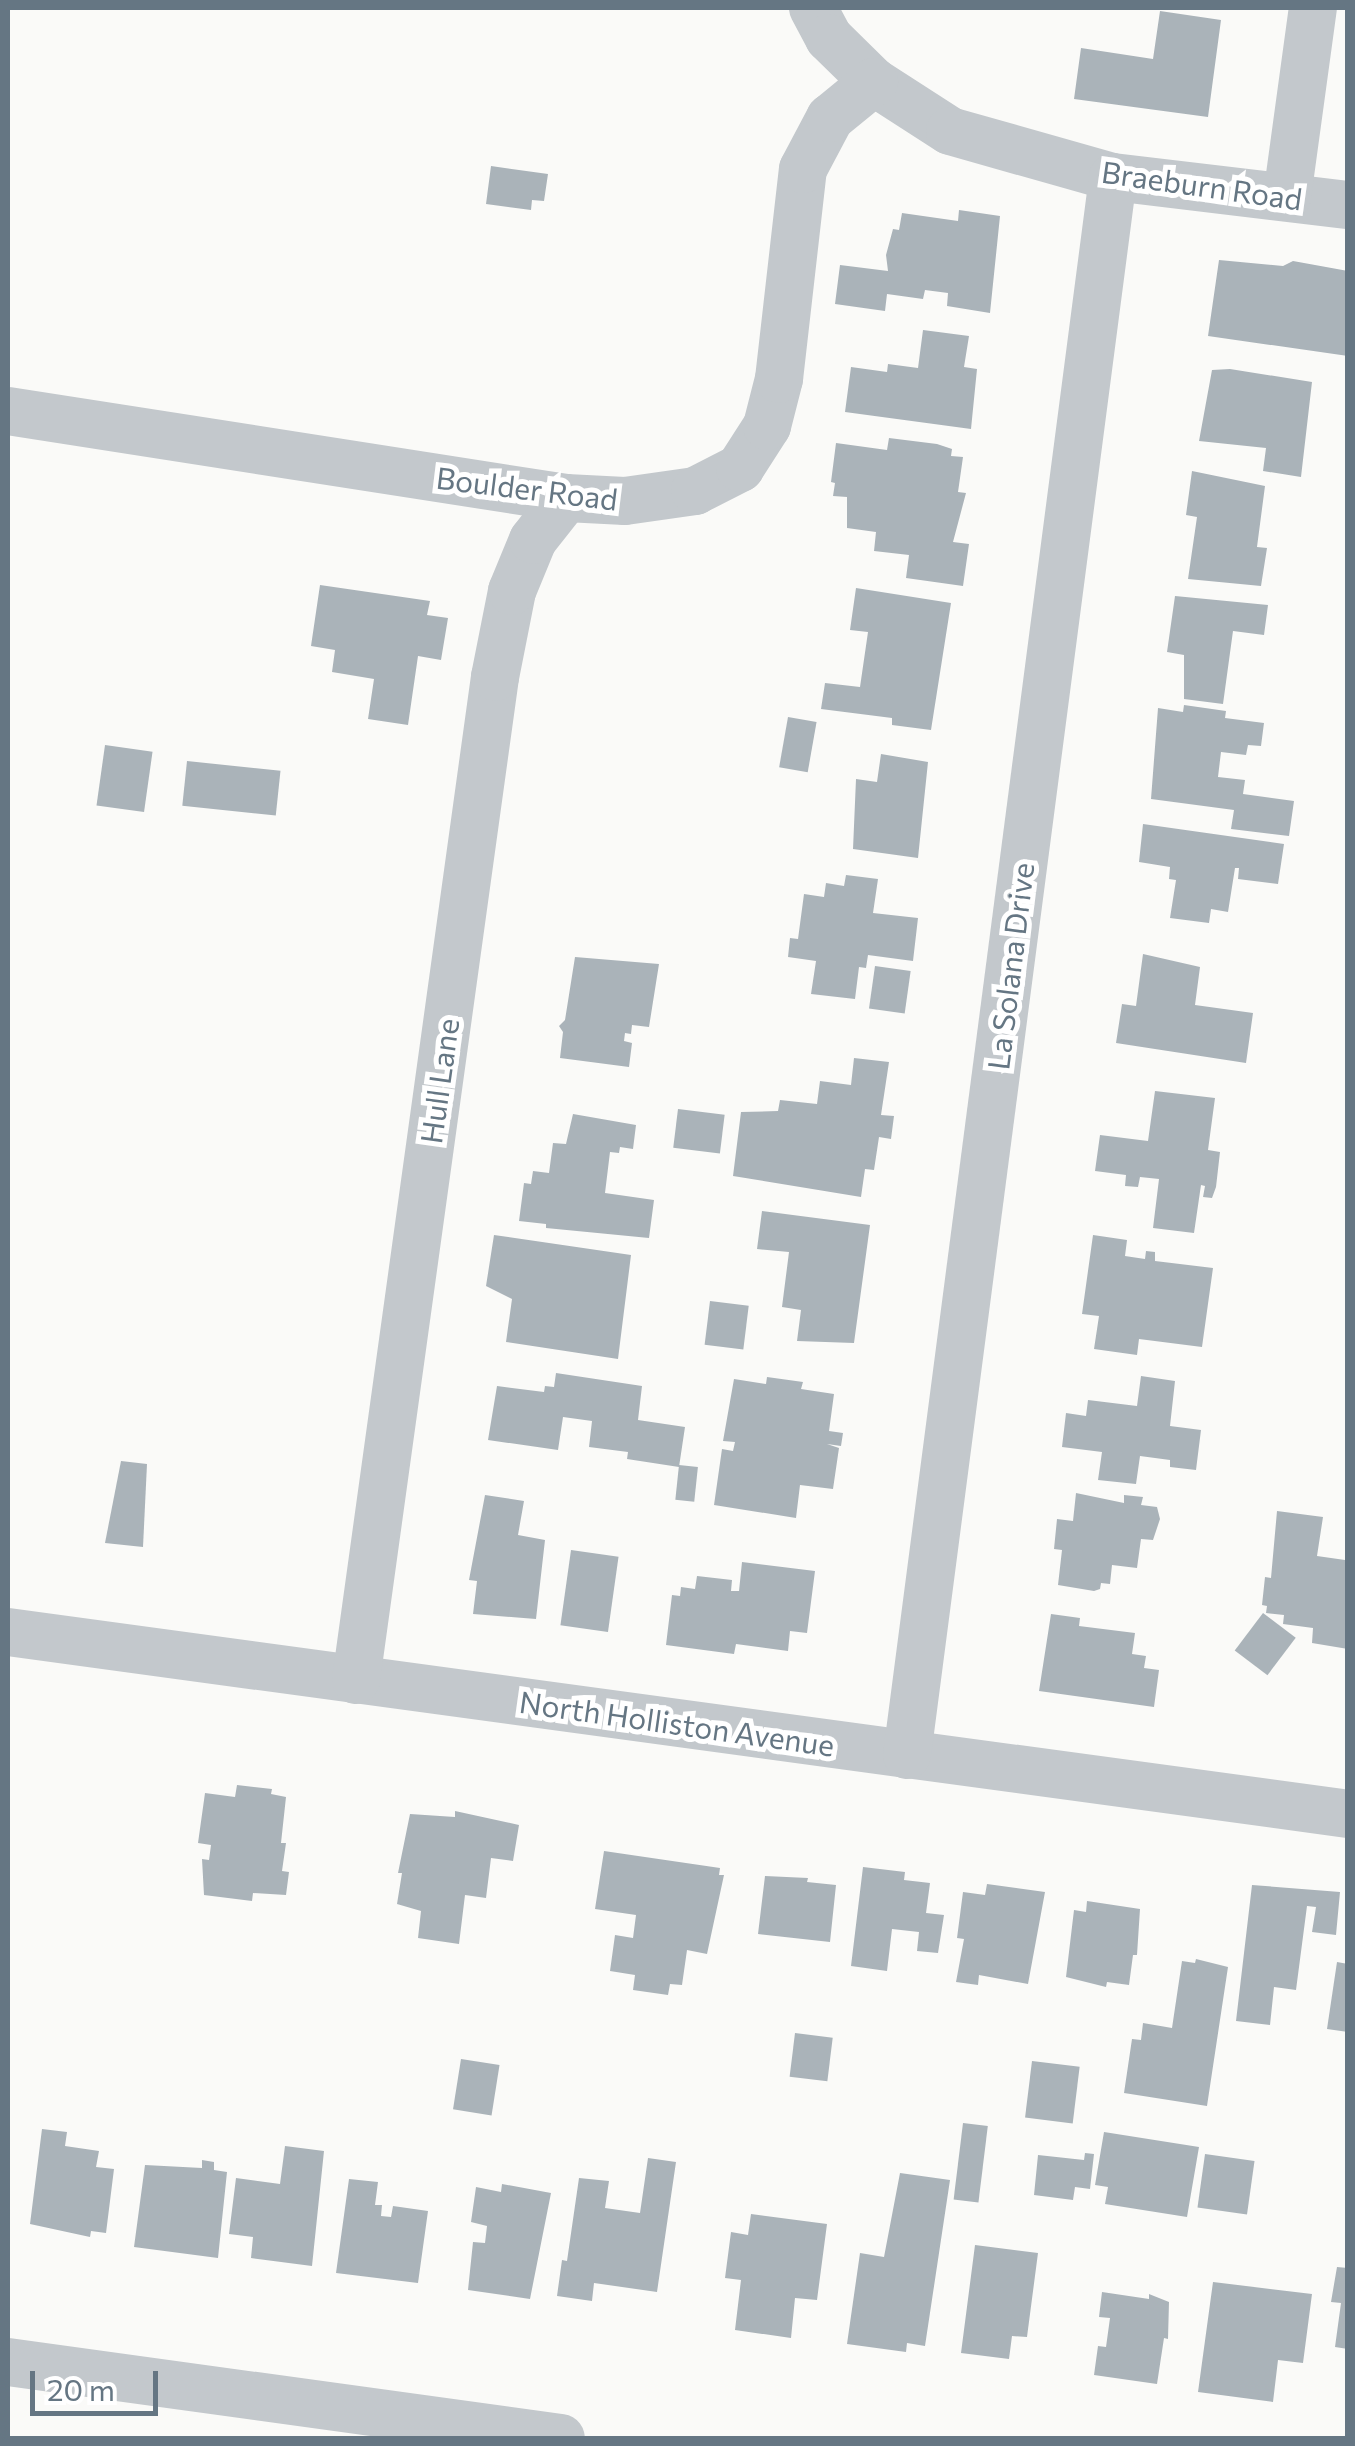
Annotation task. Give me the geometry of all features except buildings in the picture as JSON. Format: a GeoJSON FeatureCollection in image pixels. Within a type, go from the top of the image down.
{"type":"FeatureCollection","features":[{"type":"Feature","properties":{"kind":"street","name":"Braeburn Road"},"geometry":{"type":"LineString","coordinates":[[813,8],[829,38],[874,82],[950,131],[1114,177],[1348,205]]}},
{"type":"Feature","properties":{"kind":"street"},"geometry":{"type":"LineString","coordinates":[[1287,197],[1313,8]]}},
{"type":"Feature","properties":{"kind":"street","name":"Boulder Road"},"geometry":{"type":"LineString","coordinates":[[8,410],[566,498],[625,501],[695,491],[740,468],[768,426],[779,379],[803,169],[830,118],[874,82]]}},
{"type":"Feature","properties":{"kind":"street","name":"La Solana Drive"},"geometry":{"type":"LineString","coordinates":[[907,1755],[1114,177]]}},
{"type":"Feature","properties":{"kind":"street","name":"Hull Lane"},"geometry":{"type":"LineString","coordinates":[[356,1680],[495,677],[512,591],[533,540],[566,498]]}},
{"type":"Feature","properties":{"kind":"street","name":"North Holliston Avenue"},"geometry":{"type":"LineString","coordinates":[[8,1632],[1348,1814]]}},
{"type":"Feature","properties":{"kind":"street"},"geometry":{"type":"LineString","coordinates":[[8,2362],[561,2438]]}}]}
